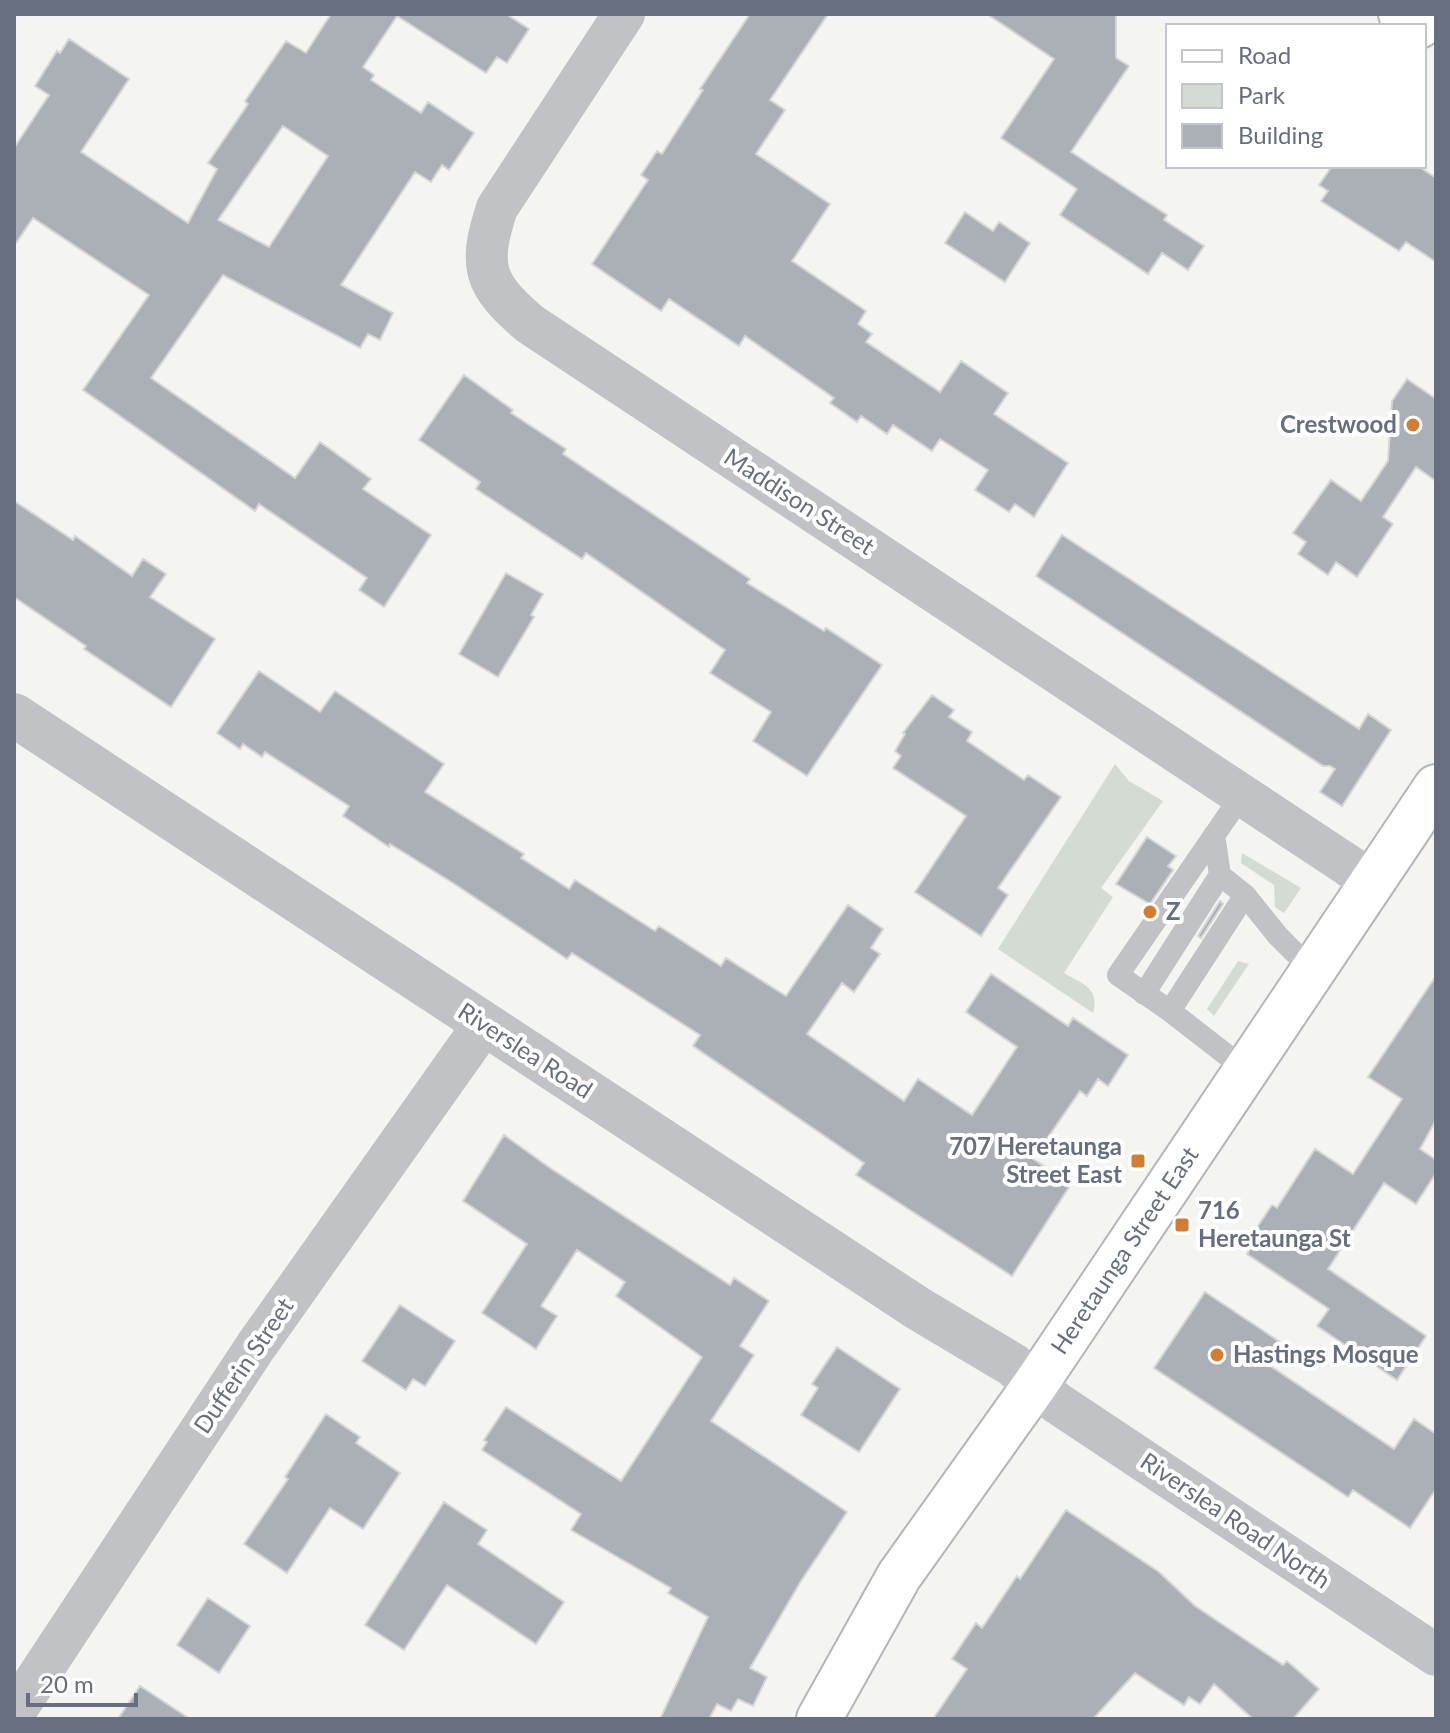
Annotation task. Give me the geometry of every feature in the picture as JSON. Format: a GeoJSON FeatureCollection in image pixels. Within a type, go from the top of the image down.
{"type":"FeatureCollection","features":[{"type":"Feature","properties":{"kind":"main road","name":"Heretaunga Street East"},"geometry":{"type":"LineString","coordinates":[[819,1719],[899,1576],[1035,1385],[1372,883],[1429,812]]}},
{"type":"Feature","properties":{"kind":"street","name":"Maddison Street"},"geometry":{"type":"LineString","coordinates":[[624,14],[497,208],[488,235],[485,260],[492,282],[504,302],[530,324],[1372,883]]}},
{"type":"Feature","properties":{"kind":"street","name":"Riverslea Road"},"geometry":{"type":"LineString","coordinates":[[14,715],[919,1309],[1013,1365],[1035,1385]]}},
{"type":"Feature","properties":{"kind":"street","name":"Dufferin Street"},"geometry":{"type":"LineString","coordinates":[[14,1713],[256,1346],[484,1024]]}},
{"type":"Feature","properties":{"kind":"street","name":"Riverslea Road North"},"geometry":{"type":"LineString","coordinates":[[1035,1385],[1057,1403],[1436,1655]]}},
{"type":"Feature","properties":{"kind":"lane"},"geometry":{"type":"LineString","coordinates":[[1242,795],[1118,975],[1246,1070]]}},
{"type":"Feature","properties":{"kind":"lane"},"geometry":{"type":"LineString","coordinates":[[1144,994],[1220,875],[1214,835]]}},
{"type":"Feature","properties":{"kind":"lane"},"geometry":{"type":"LineString","coordinates":[[1220,875],[1245,895],[1278,936],[1313,971]]}},
{"type":"Feature","properties":{"kind":"lane"},"geometry":{"type":"LineString","coordinates":[[1170,1011],[1245,895]]}},
{"type":"Feature","properties":{"kind":"green space"},"geometry":{"type":"Polygon","coordinates":[[[1115,764],[1129,781],[1163,801],[1101,888],[1113,897],[1064,973],[1092,992],[1095,1004],[1093,1013],[998,949],[1115,764]]]}},
{"type":"Feature","properties":{"kind":"green space"},"geometry":{"type":"Polygon","coordinates":[[[1242,853],[1301,888],[1284,913],[1275,907],[1274,885],[1241,863],[1242,853]]]}},
{"type":"Feature","properties":{"kind":"green space"},"geometry":{"type":"Polygon","coordinates":[[[1238,961],[1249,964],[1214,1016],[1207,1009],[1238,961]]]}},
{"type":"Feature","properties":{"kind":"building"},"geometry":{"type":"Polygon","coordinates":[[[331,14],[506,14],[529,29],[507,63],[497,57],[486,73],[397,16],[363,67],[374,75],[371,80],[421,113],[428,102],[474,133],[449,170],[442,165],[431,182],[415,172],[341,285],[393,313],[380,340],[368,334],[360,348],[223,275],[151,378],[295,478],[320,442],[371,479],[363,489],[431,535],[384,607],[359,590],[367,578],[259,504],[255,511],[83,390],[149,295],[33,218],[14,246],[14,148],[49,95],[35,86],[57,51],[60,53],[69,39],[129,79],[81,152],[188,223],[217,169],[208,163],[286,41],[306,53],[331,14]],[[283,126],[218,220],[269,247],[328,156],[283,126]]]}},
{"type":"Feature","properties":{"kind":"building"},"geometry":{"type":"Polygon","coordinates":[[[750,14],[828,14],[770,100],[785,110],[756,154],[830,204],[792,261],[866,311],[858,324],[872,334],[866,342],[940,392],[961,361],[1008,393],[994,414],[1068,463],[1034,517],[1015,504],[1009,512],[975,490],[988,470],[940,439],[932,451],[893,425],[887,434],[861,416],[857,422],[830,403],[834,398],[745,336],[739,346],[669,299],[661,311],[592,264],[648,180],[641,175],[657,151],[662,154],[703,90],[700,89],[750,14]]]}},
{"type":"Feature","properties":{"kind":"building"},"geometry":{"type":"Polygon","coordinates":[[[987,14],[1116,14],[1116,58],[1129,66],[1071,152],[1167,215],[1164,220],[1204,246],[1188,270],[1162,253],[1148,274],[1060,215],[1077,189],[1001,138],[1054,59],[987,14]]]}},
{"type":"Feature","properties":{"kind":"building"},"geometry":{"type":"Polygon","coordinates":[[[1331,168],[1421,168],[1436,178],[1436,262],[1406,242],[1399,251],[1321,201],[1328,191],[1319,185],[1331,168]]]}},
{"type":"Feature","properties":{"kind":"building"},"geometry":{"type":"Polygon","coordinates":[[[965,212],[993,231],[999,222],[1030,243],[1005,282],[945,243],[965,212]]]}},
{"type":"Feature","properties":{"kind":"building"},"geometry":{"type":"Polygon","coordinates":[[[464,375],[513,410],[511,413],[566,449],[563,454],[750,579],[747,583],[824,631],[826,628],[882,665],[807,776],[753,741],[771,712],[710,673],[725,650],[586,553],[582,559],[476,489],[480,482],[419,440],[464,375]]]}},
{"type":"Feature","properties":{"kind":"building"},"geometry":{"type":"Polygon","coordinates":[[[1407,379],[1436,399],[1436,481],[1416,467],[1383,517],[1393,524],[1357,577],[1336,562],[1328,575],[1298,554],[1306,542],[1293,533],[1331,480],[1361,501],[1388,461],[1392,401],[1407,379]]]}},
{"type":"Feature","properties":{"kind":"building"},"geometry":{"type":"Polygon","coordinates":[[[14,501],[73,540],[75,536],[132,576],[143,559],[166,574],[150,597],[215,639],[171,707],[84,649],[86,646],[14,597],[14,501]]]}},
{"type":"Feature","properties":{"kind":"building"},"geometry":{"type":"Polygon","coordinates":[[[1062,535],[1359,729],[1368,714],[1391,730],[1342,806],[1320,792],[1335,769],[1323,766],[1036,576],[1062,535]]]}},
{"type":"Feature","properties":{"kind":"building"},"geometry":{"type":"Polygon","coordinates":[[[506,573],[543,594],[531,615],[534,617],[498,677],[459,654],[506,573]]]}},
{"type":"Feature","properties":{"kind":"building"},"geometry":{"type":"Polygon","coordinates":[[[259,671],[320,712],[335,691],[444,764],[425,792],[524,854],[521,858],[569,889],[575,880],[655,931],[659,926],[721,966],[726,958],[786,996],[848,905],[883,929],[871,948],[880,954],[854,992],[842,983],[807,1034],[904,1101],[918,1079],[972,1115],[1017,1047],[966,1012],[991,974],[1068,1026],[1073,1018],[1128,1055],[1108,1086],[1098,1079],[1087,1096],[1080,1091],[1033,1159],[1071,1184],[1012,1276],[856,1175],[864,1163],[693,1046],[700,1035],[572,953],[567,959],[453,883],[390,844],[389,847],[343,816],[349,806],[265,752],[262,757],[243,744],[240,749],[217,733],[259,671]]]}},
{"type":"Feature","properties":{"kind":"building"},"geometry":{"type":"Polygon","coordinates":[[[932,695],[954,710],[949,717],[972,732],[967,741],[1024,780],[1028,775],[1061,797],[998,888],[1008,895],[981,936],[915,892],[966,816],[893,768],[901,756],[895,751],[903,733],[932,695]]]}},
{"type":"Feature","properties":{"kind":"building"},"geometry":{"type":"Polygon","coordinates":[[[1147,837],[1176,856],[1168,866],[1173,870],[1150,904],[1116,884],[1147,837]]]}},
{"type":"Feature","properties":{"kind":"building"},"geometry":{"type":"Polygon","coordinates":[[[1220,901],[1223,904],[1201,938],[1198,936],[1220,901]]]}},
{"type":"Feature","properties":{"kind":"building"},"geometry":{"type":"Polygon","coordinates":[[[1436,976],[1436,1120],[1420,1149],[1436,1160],[1436,1173],[1416,1204],[1384,1183],[1328,1269],[1426,1336],[1397,1380],[1317,1326],[1329,1309],[1247,1254],[1249,1251],[1243,1248],[1272,1205],[1277,1208],[1315,1149],[1353,1174],[1402,1099],[1368,1077],[1436,976]]]}},
{"type":"Feature","properties":{"kind":"building"},"geometry":{"type":"Polygon","coordinates":[[[504,1135],[730,1285],[734,1278],[769,1301],[740,1346],[754,1355],[711,1421],[847,1512],[801,1581],[750,1668],[767,1677],[753,1706],[738,1699],[731,1711],[717,1704],[709,1719],[660,1719],[708,1617],[668,1593],[671,1588],[571,1530],[581,1514],[482,1450],[487,1442],[484,1440],[506,1407],[621,1481],[702,1357],[616,1296],[625,1282],[577,1250],[541,1306],[557,1316],[536,1349],[482,1313],[527,1244],[463,1201],[504,1135]]]}},
{"type":"Feature","properties":{"kind":"building"},"geometry":{"type":"Polygon","coordinates":[[[1205,1292],[1280,1342],[1266,1363],[1394,1449],[1414,1419],[1436,1434],[1436,1489],[1410,1528],[1353,1490],[1348,1497],[1154,1368],[1205,1292]]]}},
{"type":"Feature","properties":{"kind":"building"},"geometry":{"type":"Polygon","coordinates":[[[400,1305],[455,1341],[425,1386],[413,1379],[406,1390],[362,1361],[400,1305]]]}},
{"type":"Feature","properties":{"kind":"building"},"geometry":{"type":"Polygon","coordinates":[[[837,1347],[900,1389],[859,1452],[801,1415],[818,1388],[812,1384],[837,1347]]]}},
{"type":"Feature","properties":{"kind":"building"},"geometry":{"type":"Polygon","coordinates":[[[326,1414],[360,1437],[356,1443],[400,1473],[363,1529],[330,1508],[287,1573],[244,1544],[288,1479],[285,1477],[326,1414]]]}},
{"type":"Feature","properties":{"kind":"building"},"geometry":{"type":"Polygon","coordinates":[[[444,1502],[487,1530],[478,1544],[564,1602],[536,1644],[447,1585],[404,1650],[365,1625],[444,1502]]]}},
{"type":"Feature","properties":{"kind":"building"},"geometry":{"type":"Polygon","coordinates":[[[1066,1510],[1159,1572],[1195,1606],[1283,1665],[1287,1661],[1319,1689],[1293,1719],[1253,1719],[1214,1684],[1200,1704],[1189,1697],[1184,1705],[1135,1673],[1093,1719],[933,1719],[967,1669],[952,1659],[976,1623],[982,1628],[1017,1576],[1020,1579],[1066,1510]]]}},
{"type":"Feature","properties":{"kind":"building"},"geometry":{"type":"Polygon","coordinates":[[[208,1598],[250,1626],[219,1673],[177,1645],[208,1598]]]}},
{"type":"Feature","properties":{"kind":"building"},"geometry":{"type":"Polygon","coordinates":[[[140,1686],[190,1719],[118,1719],[140,1686]]]}},
{"type":"Feature","properties":{"kind":"place","name":"Crestwood"},"geometry":{"type":"Point","coordinates":[1413,425]}},
{"type":"Feature","properties":{"kind":"place","name":"Z"},"geometry":{"type":"Point","coordinates":[1150,912]}},
{"type":"Feature","properties":{"kind":"place","name":"707 Heretaunga Street East"},"geometry":{"type":"Point","coordinates":[1138,1161]}},
{"type":"Feature","properties":{"kind":"place","name":"716 Heretaunga St"},"geometry":{"type":"Point","coordinates":[1182,1225]}},
{"type":"Feature","properties":{"kind":"place","name":"Hastings Mosque"},"geometry":{"type":"Point","coordinates":[1217,1355]}}]}
